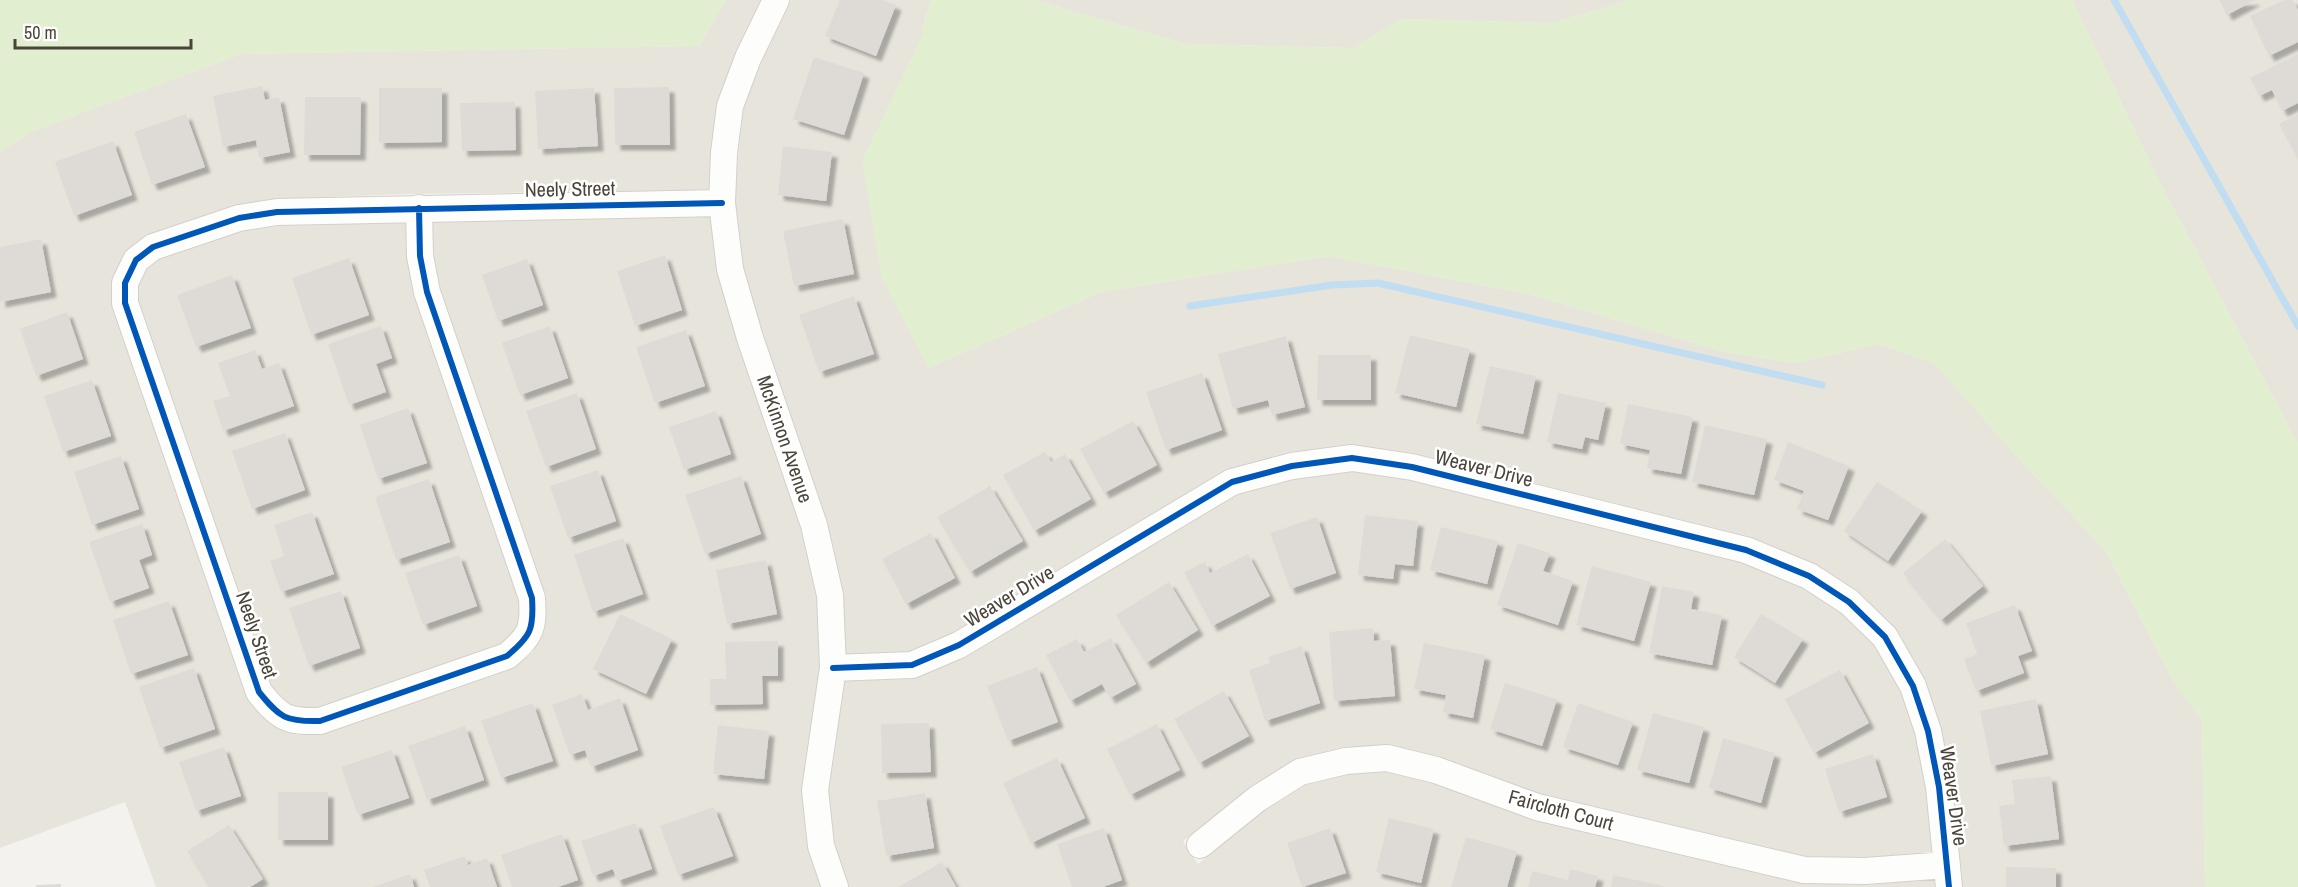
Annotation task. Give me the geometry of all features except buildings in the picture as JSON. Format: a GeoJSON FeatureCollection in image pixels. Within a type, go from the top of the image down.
{"type":"FeatureCollection","features":[{"type":"Feature","properties":{"kind":"street","name":"McKinnon Avenue"},"geometry":{"type":"LineString","coordinates":[[776,0],[748,58],[730,106],[724,153],[722,203],[730,269],[750,338],[814,525],[830,595],[833,668],[815,790],[821,846],[835,887]]}},
{"type":"Feature","properties":{"kind":"street","name":"Neely Street"},"geometry":{"type":"LineString","coordinates":[[419,208],[420,256],[427,292],[532,598],[533,620],[525,641],[507,656],[320,721],[296,722],[275,711],[259,692],[125,303],[125,283],[136,260],[153,247],[239,218],[277,212],[419,208],[722,203]]}},
{"type":"Feature","properties":{"kind":"street","name":"Weaver Drive"},"geometry":{"type":"LineString","coordinates":[[833,668],[912,665],[959,645],[1232,482],[1292,466],[1352,458],[1412,467],[1746,550],[1809,576],[1849,602],[1885,637],[1912,686],[1928,731],[1940,787],[1948,876]]}},
{"type":"Feature","properties":{"kind":"street","name":"Faircloth Court"},"geometry":{"type":"LineString","coordinates":[[1200,845],[1257,799],[1300,772],[1346,761],[1387,758],[1437,770],[1537,807],[1804,870],[1948,876]]}},
{"type":"Feature","properties":{"kind":"shaded area"},"geometry":{"type":"Polygon","coordinates":[[[726,0],[761,0],[718,103],[710,190],[406,194],[276,199],[236,205],[145,236],[125,253],[112,282],[248,696],[271,723],[297,735],[321,735],[511,669],[533,652],[546,620],[544,594],[439,289],[433,256],[431,221],[711,217],[802,528],[818,597],[821,666],[822,887],[156,887],[125,802],[0,848],[0,152],[33,131],[241,54],[699,46],[726,0]]]}},
{"type":"Feature","properties":{"kind":"shaded area"},"geometry":{"type":"Polygon","coordinates":[[[791,0],[931,0],[922,30],[924,32],[928,368],[1101,292],[1329,256],[1529,294],[1721,351],[1794,363],[1879,344],[1934,363],[2021,461],[2105,550],[2171,677],[2202,720],[2205,887],[1961,887],[1962,877],[1952,787],[1892,627],[1855,590],[1813,563],[1748,536],[1414,453],[1352,445],[1290,452],[1228,469],[953,633],[908,652],[845,654],[742,267],[734,204],[742,110],[760,64],[791,0]]]}},
{"type":"Feature","properties":{"kind":"shaded area"},"geometry":{"type":"Polygon","coordinates":[[[1034,0],[1630,0],[1553,23],[1402,19],[1352,48],[1187,44],[1034,0]]]}},
{"type":"Feature","properties":{"kind":"shaded area"},"geometry":{"type":"Polygon","coordinates":[[[2072,0],[2298,0],[2298,444],[2160,183],[2072,0]]]}},
{"type":"Feature","properties":{"kind":"shaded area"},"geometry":{"type":"Polygon","coordinates":[[[407,222],[520,600],[521,617],[515,632],[501,644],[316,708],[297,708],[282,701],[270,686],[137,301],[137,288],[146,270],[159,259],[242,231],[279,226],[407,222]]]}},
{"type":"Feature","properties":{"kind":"shaded area"},"geometry":{"type":"Polygon","coordinates":[[[1353,472],[1411,480],[1744,563],[1805,588],[1842,612],[1876,645],[1902,691],[1916,734],[1927,789],[1934,852],[1864,858],[1804,856],[1539,793],[1440,757],[1385,745],[1343,748],[1297,759],[1250,788],[1183,841],[1198,864],[1263,811],[1306,785],[1349,774],[1387,772],[1434,783],[1535,820],[1802,883],[1867,885],[1936,879],[1936,887],[847,887],[833,844],[827,791],[844,681],[913,679],[964,658],[1237,495],[1295,479],[1353,472]]]}},
{"type":"Feature","properties":{"kind":"green space"},"geometry":{"type":"Polygon","coordinates":[[[0,0],[726,0],[699,46],[241,54],[33,131],[0,152],[0,0]]]}},
{"type":"Feature","properties":{"kind":"green space"},"geometry":{"type":"Polygon","coordinates":[[[931,0],[1034,0],[1187,44],[1352,48],[1401,19],[1553,23],[1630,0],[2072,0],[2160,183],[2298,444],[2298,887],[2205,887],[2202,720],[2171,677],[2105,550],[1933,363],[1879,344],[1794,363],[1721,351],[1529,294],[1329,256],[1101,292],[928,368],[881,277],[862,160],[924,32],[922,31],[931,0]]]}},
{"type":"Feature","properties":{"kind":"waterway"},"geometry":{"type":"LineString","coordinates":[[2114,0],[2298,326]]}},
{"type":"Feature","properties":{"kind":"waterway"},"geometry":{"type":"LineString","coordinates":[[1190,306],[1332,285],[1378,283],[1822,385]]}},
{"type":"Feature","properties":{"kind":"cycle path"},"geometry":{"type":"LineString","coordinates":[[419,208],[420,256],[427,292],[532,598],[531,625],[526,637],[507,656],[320,721],[299,721],[279,713],[259,692],[125,303],[125,283],[136,260],[153,247],[239,218],[277,212],[722,203]]}},
{"type":"Feature","properties":{"kind":"cycle path"},"geometry":{"type":"LineString","coordinates":[[833,668],[912,665],[959,645],[1232,482],[1292,466],[1352,458],[1412,467],[1746,550],[1809,576],[1849,602],[1885,637],[1913,686],[1928,731],[1939,787],[1949,887]]}}]}
